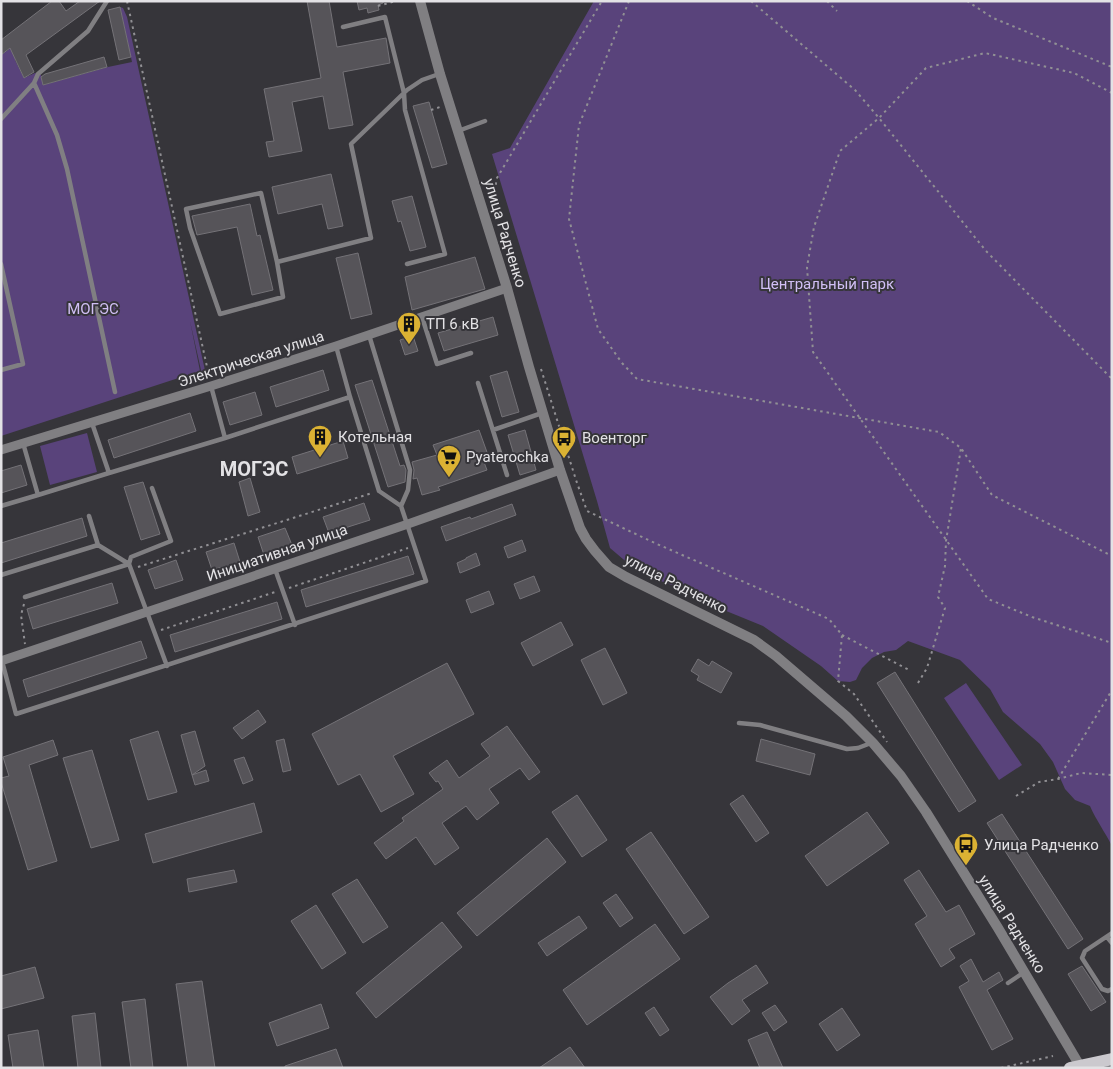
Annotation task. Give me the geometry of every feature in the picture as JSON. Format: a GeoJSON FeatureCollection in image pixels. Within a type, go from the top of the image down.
{"type":"FeatureCollection","features":[{"type":"Feature","properties":{"kind":"main road"},"geometry":{"type":"LineString","coordinates":[[1077,1067],[1112,1059]]}},
{"type":"Feature","properties":{"kind":"street","name":"улица Радченко"},"geometry":{"type":"LineString","coordinates":[[420,1],[440,74],[507,288],[560,470],[580,528],[586,539],[610,567],[626,577],[754,640],[769,650],[846,716],[873,743],[901,776],[926,812],[1025,972],[1077,1067]]}},
{"type":"Feature","properties":{"kind":"street","name":"Электрическая улица"},"geometry":{"type":"LineString","coordinates":[[1,450],[336,346],[507,288]]}},
{"type":"Feature","properties":{"kind":"street","name":"Инициативная улица"},"geometry":{"type":"LineString","coordinates":[[2,661],[408,524],[560,470]]}},
{"type":"Feature","properties":{"kind":"lane"},"geometry":{"type":"LineString","coordinates":[[1,119],[34,83],[38,74],[88,31],[108,1]]}},
{"type":"Feature","properties":{"kind":"lane"},"geometry":{"type":"LineString","coordinates":[[343,27],[385,17],[404,93],[405,110],[445,254],[407,264]]}},
{"type":"Feature","properties":{"kind":"lane"},"geometry":{"type":"LineString","coordinates":[[277,262],[370,238],[351,144],[404,93],[422,80],[440,74]]}},
{"type":"Feature","properties":{"kind":"lane"},"geometry":{"type":"LineString","coordinates":[[34,83],[57,136],[68,170],[115,392]]}},
{"type":"Feature","properties":{"kind":"lane"},"geometry":{"type":"LineString","coordinates":[[458,131],[485,121]]}},
{"type":"Feature","properties":{"kind":"lane"},"geometry":{"type":"LineString","coordinates":[[261,193],[277,262],[284,297],[220,314],[190,228],[186,209],[261,193]]}},
{"type":"Feature","properties":{"kind":"lane"},"geometry":{"type":"LineString","coordinates":[[1,264],[23,364],[1,370]]}},
{"type":"Feature","properties":{"kind":"lane"},"geometry":{"type":"LineString","coordinates":[[422,317],[437,364],[471,352]]}},
{"type":"Feature","properties":{"kind":"lane"},"geometry":{"type":"LineString","coordinates":[[369,335],[410,470],[408,490],[402,506]]}},
{"type":"Feature","properties":{"kind":"lane"},"geometry":{"type":"LineString","coordinates":[[2,661],[16,714],[426,582],[402,506],[379,491],[336,346]]}},
{"type":"Feature","properties":{"kind":"lane"},"geometry":{"type":"LineString","coordinates":[[478,383],[507,475]]}},
{"type":"Feature","properties":{"kind":"lane"},"geometry":{"type":"LineString","coordinates":[[211,386],[225,438]]}},
{"type":"Feature","properties":{"kind":"lane"},"geometry":{"type":"LineString","coordinates":[[1,506],[225,438],[350,397]]}},
{"type":"Feature","properties":{"kind":"lane"},"geometry":{"type":"LineString","coordinates":[[493,430],[543,413]]}},
{"type":"Feature","properties":{"kind":"lane"},"geometry":{"type":"LineString","coordinates":[[92,423],[109,473]]}},
{"type":"Feature","properties":{"kind":"lane"},"geometry":{"type":"LineString","coordinates":[[23,443],[38,495]]}},
{"type":"Feature","properties":{"kind":"lane"},"geometry":{"type":"LineString","coordinates":[[152,488],[171,541],[131,557],[130,566],[167,666]]}},
{"type":"Feature","properties":{"kind":"lane"},"geometry":{"type":"LineString","coordinates":[[89,516],[98,545],[130,566]]}},
{"type":"Feature","properties":{"kind":"lane"},"geometry":{"type":"LineString","coordinates":[[1,575],[98,545]]}},
{"type":"Feature","properties":{"kind":"lane"},"geometry":{"type":"LineString","coordinates":[[26,597],[130,566]]}},
{"type":"Feature","properties":{"kind":"lane"},"geometry":{"type":"LineString","coordinates":[[275,568],[295,625]]}},
{"type":"Feature","properties":{"kind":"lane"},"geometry":{"type":"LineString","coordinates":[[739,723],[760,725],[847,749],[873,743]]}},
{"type":"Feature","properties":{"kind":"lane"},"geometry":{"type":"LineString","coordinates":[[1112,933],[1085,951],[1082,958],[1102,989],[1108,991],[1112,989]]}},
{"type":"Feature","properties":{"kind":"lane"},"geometry":{"type":"LineString","coordinates":[[1107,937],[1112,943]]}},
{"type":"Feature","properties":{"kind":"lane"},"geometry":{"type":"LineString","coordinates":[[1008,983],[1025,972]]}},
{"type":"Feature","properties":{"kind":"path"},"geometry":{"type":"LineString","coordinates":[[127,1],[211,386]]}},
{"type":"Feature","properties":{"kind":"path"},"geometry":{"type":"LineString","coordinates":[[378,6],[396,1]]}},
{"type":"Feature","properties":{"kind":"path"},"geometry":{"type":"LineString","coordinates":[[488,200],[491,209],[497,178],[602,1]]}},
{"type":"Feature","properties":{"kind":"path"},"geometry":{"type":"LineString","coordinates":[[629,1],[579,125],[569,219],[598,329],[622,363],[637,379],[939,432],[961,448],[992,495],[1112,556]]}},
{"type":"Feature","properties":{"kind":"path"},"geometry":{"type":"LineString","coordinates":[[751,1],[855,90],[986,252],[1112,379]]}},
{"type":"Feature","properties":{"kind":"path"},"geometry":{"type":"LineString","coordinates":[[828,1],[837,12]]}},
{"type":"Feature","properties":{"kind":"path"},"geometry":{"type":"LineString","coordinates":[[967,1],[993,18],[1112,67]]}},
{"type":"Feature","properties":{"kind":"path"},"geometry":{"type":"LineString","coordinates":[[1112,93],[1074,73],[985,53],[926,68],[879,118],[840,151],[814,227],[807,267],[813,352],[988,599],[1032,617],[1112,643]]}},
{"type":"Feature","properties":{"kind":"path"},"geometry":{"type":"LineString","coordinates":[[431,110],[441,106]]}},
{"type":"Feature","properties":{"kind":"path"},"geometry":{"type":"LineString","coordinates":[[541,368],[587,512],[829,619],[842,635],[911,671]]}},
{"type":"Feature","properties":{"kind":"path"},"geometry":{"type":"LineString","coordinates":[[918,683],[926,668],[945,608],[938,597],[945,566],[946,541],[961,448]]}},
{"type":"Feature","properties":{"kind":"path"},"geometry":{"type":"LineString","coordinates":[[130,566],[379,491]]}},
{"type":"Feature","properties":{"kind":"path"},"geometry":{"type":"LineString","coordinates":[[26,597],[21,615],[26,652]]}},
{"type":"Feature","properties":{"kind":"path"},"geometry":{"type":"LineString","coordinates":[[842,635],[838,681],[854,694],[891,748]]}},
{"type":"Feature","properties":{"kind":"path"},"geometry":{"type":"LineString","coordinates":[[1058,779],[1112,690]]}},
{"type":"Feature","properties":{"kind":"path"},"geometry":{"type":"LineString","coordinates":[[1016,796],[1039,782],[1081,773],[1112,775]]}},
{"type":"Feature","properties":{"kind":"path"},"geometry":{"type":"LineString","coordinates":[[1002,1068],[1053,1056]]}},
{"type":"Feature","properties":{"kind":"green space","name":"Центральный парк"},"geometry":{"type":"Polygon","coordinates":[[[594,1],[1112,1],[1112,846],[1090,806],[1075,800],[1065,789],[1053,762],[1040,744],[1003,712],[990,689],[960,660],[908,641],[896,650],[884,652],[872,658],[862,668],[856,680],[850,682],[838,681],[821,666],[763,626],[714,606],[680,588],[652,578],[630,565],[610,548],[492,154],[510,148],[594,1]]]}},
{"type":"Feature","properties":{"kind":"green space","name":"МОГЭС"},"geometry":{"type":"Polygon","coordinates":[[[120,7],[123,8],[127,17],[206,375],[203,379],[190,321],[200,371],[1,436],[1,55],[18,43],[15,60],[24,78],[35,73],[41,75],[43,85],[132,62],[120,7]]]}},
{"type":"Feature","properties":{"kind":"green space"},"geometry":{"type":"Polygon","coordinates":[[[87,433],[97,472],[50,485],[40,446],[87,433]]]}},
{"type":"Feature","properties":{"kind":"green space"},"geometry":{"type":"Polygon","coordinates":[[[966,683],[1022,765],[999,780],[944,698],[966,683]]]}},
{"type":"Feature","properties":{"kind":"building"},"geometry":{"type":"Polygon","coordinates":[[[52,1],[59,1],[66,11],[80,1],[100,1],[26,55],[34,72],[24,78],[10,48],[1,55],[1,40],[52,1]]]}},
{"type":"Feature","properties":{"kind":"building"},"geometry":{"type":"Polygon","coordinates":[[[307,1],[329,1],[337,47],[386,38],[390,63],[343,72],[353,125],[329,129],[323,96],[292,102],[302,151],[269,157],[266,142],[274,141],[264,89],[321,78],[307,1]]]}},
{"type":"Feature","properties":{"kind":"building"},"geometry":{"type":"Polygon","coordinates":[[[357,1],[383,1],[383,3],[378,5],[379,10],[368,13],[367,8],[359,10],[357,1]]]}},
{"type":"Feature","properties":{"kind":"building"},"geometry":{"type":"Polygon","coordinates":[[[120,7],[131,57],[119,60],[108,10],[120,7]]]}},
{"type":"Feature","properties":{"kind":"building"},"geometry":{"type":"Polygon","coordinates":[[[104,57],[107,67],[43,85],[41,77],[45,74],[104,57]]]}},
{"type":"Feature","properties":{"kind":"building"},"geometry":{"type":"Polygon","coordinates":[[[429,102],[447,164],[432,168],[413,106],[429,102]]]}},
{"type":"Feature","properties":{"kind":"building"},"geometry":{"type":"Polygon","coordinates":[[[331,174],[343,226],[328,229],[322,204],[278,214],[272,187],[331,174]]]}},
{"type":"Feature","properties":{"kind":"building"},"geometry":{"type":"Polygon","coordinates":[[[412,196],[426,247],[410,251],[401,221],[398,222],[392,201],[412,196]]]}},
{"type":"Feature","properties":{"kind":"building"},"geometry":{"type":"Polygon","coordinates":[[[250,204],[257,236],[260,235],[273,290],[252,295],[237,227],[197,235],[192,216],[250,204]]]}},
{"type":"Feature","properties":{"kind":"building"},"geometry":{"type":"Polygon","coordinates":[[[358,253],[372,314],[351,319],[336,258],[358,253]]]}},
{"type":"Feature","properties":{"kind":"building"},"geometry":{"type":"Polygon","coordinates":[[[475,257],[485,289],[412,310],[405,277],[475,257]]]}},
{"type":"Feature","properties":{"kind":"building"},"geometry":{"type":"Polygon","coordinates":[[[493,317],[498,335],[444,351],[438,333],[493,317]]]}},
{"type":"Feature","properties":{"kind":"building","name":"ТП 6 кВ"},"geometry":{"type":"Polygon","coordinates":[[[413,336],[418,351],[405,355],[400,340],[413,336]]]}},
{"type":"Feature","properties":{"kind":"building"},"geometry":{"type":"Polygon","coordinates":[[[323,370],[329,390],[276,407],[270,387],[323,370]]]}},
{"type":"Feature","properties":{"kind":"building"},"geometry":{"type":"Polygon","coordinates":[[[507,371],[519,412],[502,417],[490,376],[507,371]]]}},
{"type":"Feature","properties":{"kind":"building"},"geometry":{"type":"Polygon","coordinates":[[[372,380],[400,466],[404,465],[406,470],[405,482],[388,487],[355,385],[372,380]]]}},
{"type":"Feature","properties":{"kind":"building"},"geometry":{"type":"Polygon","coordinates":[[[255,392],[262,415],[230,425],[223,402],[255,392]]]}},
{"type":"Feature","properties":{"kind":"building"},"geometry":{"type":"Polygon","coordinates":[[[190,413],[196,431],[114,458],[108,440],[190,413]]]}},
{"type":"Feature","properties":{"kind":"building"},"geometry":{"type":"Polygon","coordinates":[[[479,430],[488,455],[482,457],[487,470],[438,487],[440,490],[422,495],[417,478],[413,479],[414,470],[412,462],[437,455],[433,445],[479,430]]]}},
{"type":"Feature","properties":{"kind":"building"},"geometry":{"type":"Polygon","coordinates":[[[525,430],[536,470],[520,475],[508,435],[525,430]]]}},
{"type":"Feature","properties":{"kind":"building","name":"Котельная"},"geometry":{"type":"Polygon","coordinates":[[[343,441],[348,458],[297,474],[292,457],[343,441]]]}},
{"type":"Feature","properties":{"kind":"building"},"geometry":{"type":"Polygon","coordinates":[[[21,465],[27,485],[1,493],[1,471],[21,465]]]}},
{"type":"Feature","properties":{"kind":"building"},"geometry":{"type":"Polygon","coordinates":[[[250,478],[260,512],[248,516],[239,482],[250,478]]]}},
{"type":"Feature","properties":{"kind":"building"},"geometry":{"type":"Polygon","coordinates":[[[143,482],[160,534],[141,540],[124,487],[143,482]]]}},
{"type":"Feature","properties":{"kind":"building"},"geometry":{"type":"Polygon","coordinates":[[[364,503],[370,520],[329,533],[323,517],[364,503]]]}},
{"type":"Feature","properties":{"kind":"building"},"geometry":{"type":"Polygon","coordinates":[[[512,504],[516,515],[446,541],[441,527],[470,517],[471,519],[512,504]]]}},
{"type":"Feature","properties":{"kind":"building"},"geometry":{"type":"Polygon","coordinates":[[[82,518],[87,536],[1,563],[1,543],[82,518]]]}},
{"type":"Feature","properties":{"kind":"building"},"geometry":{"type":"Polygon","coordinates":[[[285,528],[292,545],[264,555],[258,537],[285,528]]]}},
{"type":"Feature","properties":{"kind":"building"},"geometry":{"type":"Polygon","coordinates":[[[522,540],[526,551],[508,558],[504,547],[522,540]]]}},
{"type":"Feature","properties":{"kind":"building"},"geometry":{"type":"Polygon","coordinates":[[[234,543],[240,562],[212,570],[206,552],[234,543]]]}},
{"type":"Feature","properties":{"kind":"building"},"geometry":{"type":"Polygon","coordinates":[[[476,553],[480,565],[460,573],[457,563],[476,553]]]}},
{"type":"Feature","properties":{"kind":"building"},"geometry":{"type":"Polygon","coordinates":[[[408,556],[414,574],[306,607],[301,590],[408,556]]]}},
{"type":"Feature","properties":{"kind":"building"},"geometry":{"type":"Polygon","coordinates":[[[176,560],[183,580],[155,589],[148,570],[176,560]]]}},
{"type":"Feature","properties":{"kind":"building"},"geometry":{"type":"Polygon","coordinates":[[[534,576],[540,591],[520,599],[514,584],[534,576]]]}},
{"type":"Feature","properties":{"kind":"building"},"geometry":{"type":"Polygon","coordinates":[[[112,583],[118,603],[33,629],[27,609],[112,583]]]}},
{"type":"Feature","properties":{"kind":"building"},"geometry":{"type":"Polygon","coordinates":[[[489,591],[494,604],[471,613],[466,600],[489,591]]]}},
{"type":"Feature","properties":{"kind":"building"},"geometry":{"type":"Polygon","coordinates":[[[277,602],[282,619],[175,652],[170,635],[277,602]]]}},
{"type":"Feature","properties":{"kind":"building"},"geometry":{"type":"Polygon","coordinates":[[[561,622],[573,645],[533,666],[521,643],[561,622]]]}},
{"type":"Feature","properties":{"kind":"building"},"geometry":{"type":"Polygon","coordinates":[[[141,641],[147,658],[28,697],[23,680],[141,641]]]}},
{"type":"Feature","properties":{"kind":"building"},"geometry":{"type":"Polygon","coordinates":[[[605,648],[627,693],[603,705],[581,660],[605,648]]]}},
{"type":"Feature","properties":{"kind":"building"},"geometry":{"type":"Polygon","coordinates":[[[698,659],[709,666],[712,661],[732,673],[721,693],[697,680],[699,676],[691,671],[698,659]]]}},
{"type":"Feature","properties":{"kind":"building"},"geometry":{"type":"Polygon","coordinates":[[[447,663],[474,714],[393,756],[414,794],[381,812],[360,774],[338,785],[312,734],[447,663]]]}},
{"type":"Feature","properties":{"kind":"building"},"geometry":{"type":"Polygon","coordinates":[[[895,672],[976,801],[959,812],[877,683],[895,672]]]}},
{"type":"Feature","properties":{"kind":"building"},"geometry":{"type":"Polygon","coordinates":[[[258,710],[266,722],[242,739],[233,728],[258,710]]]}},
{"type":"Feature","properties":{"kind":"building"},"geometry":{"type":"Polygon","coordinates":[[[507,726],[540,772],[529,780],[520,768],[489,789],[499,803],[477,820],[466,806],[442,823],[459,848],[435,865],[416,837],[386,859],[374,843],[404,821],[402,818],[443,789],[438,781],[436,782],[429,773],[447,760],[459,778],[490,756],[481,744],[507,726]]]}},
{"type":"Feature","properties":{"kind":"building"},"geometry":{"type":"Polygon","coordinates":[[[158,731],[177,792],[148,800],[130,740],[158,731]]]}},
{"type":"Feature","properties":{"kind":"building"},"geometry":{"type":"Polygon","coordinates":[[[195,731],[205,766],[192,775],[181,735],[195,731]]]}},
{"type":"Feature","properties":{"kind":"building"},"geometry":{"type":"Polygon","coordinates":[[[284,739],[291,770],[283,772],[276,741],[284,739]]]}},
{"type":"Feature","properties":{"kind":"building"},"geometry":{"type":"Polygon","coordinates":[[[761,739],[815,754],[810,775],[756,761],[761,739]]]}},
{"type":"Feature","properties":{"kind":"building"},"geometry":{"type":"Polygon","coordinates":[[[53,740],[58,755],[29,765],[57,861],[28,870],[1,782],[1,778],[9,776],[3,757],[53,740]]]}},
{"type":"Feature","properties":{"kind":"building"},"geometry":{"type":"Polygon","coordinates":[[[92,750],[119,840],[91,848],[63,758],[92,750]]]}},
{"type":"Feature","properties":{"kind":"building"},"geometry":{"type":"Polygon","coordinates":[[[244,757],[253,780],[243,784],[234,760],[244,757]]]}},
{"type":"Feature","properties":{"kind":"building"},"geometry":{"type":"Polygon","coordinates":[[[206,770],[209,781],[195,785],[192,775],[206,770]]]}},
{"type":"Feature","properties":{"kind":"building"},"geometry":{"type":"Polygon","coordinates":[[[577,795],[607,840],[582,857],[552,812],[577,795]]]}},
{"type":"Feature","properties":{"kind":"building"},"geometry":{"type":"Polygon","coordinates":[[[743,795],[769,833],[756,842],[730,804],[743,795]]]}},
{"type":"Feature","properties":{"kind":"building"},"geometry":{"type":"Polygon","coordinates":[[[254,803],[262,832],[153,863],[145,834],[254,803]]]}},
{"type":"Feature","properties":{"kind":"building"},"geometry":{"type":"Polygon","coordinates":[[[867,812],[889,843],[827,886],[805,856],[867,812]]]}},
{"type":"Feature","properties":{"kind":"building"},"geometry":{"type":"Polygon","coordinates":[[[1002,814],[1083,939],[1068,949],[987,823],[1002,814]]]}},
{"type":"Feature","properties":{"kind":"building"},"geometry":{"type":"Polygon","coordinates":[[[651,832],[709,917],[684,934],[626,849],[651,832]]]}},
{"type":"Feature","properties":{"kind":"building"},"geometry":{"type":"Polygon","coordinates":[[[547,838],[566,862],[477,936],[457,913],[547,838]]]}},
{"type":"Feature","properties":{"kind":"building"},"geometry":{"type":"Polygon","coordinates":[[[234,870],[237,882],[189,892],[187,879],[234,870]]]}},
{"type":"Feature","properties":{"kind":"building"},"geometry":{"type":"Polygon","coordinates":[[[919,870],[946,912],[959,905],[975,934],[949,949],[955,958],[941,967],[915,924],[927,916],[904,880],[919,870]]]}},
{"type":"Feature","properties":{"kind":"building"},"geometry":{"type":"Polygon","coordinates":[[[357,879],[388,927],[363,943],[332,894],[357,879]]]}},
{"type":"Feature","properties":{"kind":"building"},"geometry":{"type":"Polygon","coordinates":[[[616,894],[633,918],[620,927],[603,903],[616,894]]]}},
{"type":"Feature","properties":{"kind":"building"},"geometry":{"type":"Polygon","coordinates":[[[316,905],[346,953],[322,969],[291,921],[316,905]]]}},
{"type":"Feature","properties":{"kind":"building"},"geometry":{"type":"Polygon","coordinates":[[[579,916],[587,928],[547,956],[538,943],[579,916]]]}},
{"type":"Feature","properties":{"kind":"building"},"geometry":{"type":"Polygon","coordinates":[[[442,922],[462,947],[376,1018],[356,993],[442,922]]]}},
{"type":"Feature","properties":{"kind":"building"},"geometry":{"type":"Polygon","coordinates":[[[655,924],[680,959],[587,1025],[563,990],[655,924]]]}},
{"type":"Feature","properties":{"kind":"building"},"geometry":{"type":"Polygon","coordinates":[[[971,959],[983,982],[999,972],[1003,980],[987,990],[1013,1039],[992,1050],[959,987],[969,981],[960,966],[971,959]]]}},
{"type":"Feature","properties":{"kind":"building"},"geometry":{"type":"Polygon","coordinates":[[[756,965],[768,983],[742,1000],[750,1011],[732,1025],[710,997],[756,965]]]}},
{"type":"Feature","properties":{"kind":"building"},"geometry":{"type":"Polygon","coordinates":[[[1082,966],[1106,1002],[1091,1011],[1068,974],[1082,966]]]}},
{"type":"Feature","properties":{"kind":"building"},"geometry":{"type":"Polygon","coordinates":[[[35,967],[44,998],[1,1009],[1,976],[35,967]]]}},
{"type":"Feature","properties":{"kind":"building"},"geometry":{"type":"Polygon","coordinates":[[[202,981],[215,1068],[188,1068],[176,984],[202,981]]]}},
{"type":"Feature","properties":{"kind":"building"},"geometry":{"type":"Polygon","coordinates":[[[145,999],[153,1068],[131,1068],[122,1002],[145,999]]]}},
{"type":"Feature","properties":{"kind":"building"},"geometry":{"type":"Polygon","coordinates":[[[321,1004],[329,1028],[277,1046],[269,1023],[321,1004]]]}},
{"type":"Feature","properties":{"kind":"building"},"geometry":{"type":"Polygon","coordinates":[[[775,1005],[787,1022],[774,1031],[762,1013],[775,1005]]]}},
{"type":"Feature","properties":{"kind":"building"},"geometry":{"type":"Polygon","coordinates":[[[654,1007],[669,1030],[660,1036],[645,1013],[654,1007]]]}},
{"type":"Feature","properties":{"kind":"building"},"geometry":{"type":"Polygon","coordinates":[[[842,1008],[860,1035],[837,1051],[819,1024],[842,1008]]]}},
{"type":"Feature","properties":{"kind":"building"},"geometry":{"type":"Polygon","coordinates":[[[95,1013],[101,1068],[78,1068],[72,1016],[95,1013]]]}},
{"type":"Feature","properties":{"kind":"building"},"geometry":{"type":"Polygon","coordinates":[[[38,1030],[44,1068],[13,1068],[8,1035],[38,1030]]]}},
{"type":"Feature","properties":{"kind":"building"},"geometry":{"type":"Polygon","coordinates":[[[767,1032],[783,1068],[760,1068],[748,1040],[767,1032]]]}},
{"type":"Feature","properties":{"kind":"building"},"geometry":{"type":"Polygon","coordinates":[[[570,1047],[585,1068],[539,1068],[570,1047]]]}},
{"type":"Feature","properties":{"kind":"building"},"geometry":{"type":"Polygon","coordinates":[[[336,1049],[343,1068],[285,1068],[285,1066],[336,1049]]]}},
{"type":"Feature","properties":{"kind":"place","name":"ТП 6 кВ"},"geometry":{"type":"Point","coordinates":[409,345]}},
{"type":"Feature","properties":{"kind":"place","name":"Котельная"},"geometry":{"type":"Point","coordinates":[320,458]}},
{"type":"Feature","properties":{"kind":"place","name":"Военторг"},"geometry":{"type":"Point","coordinates":[564,459]}},
{"type":"Feature","properties":{"kind":"place","name":"Pyaterochka"},"geometry":{"type":"Point","coordinates":[449,478]}},
{"type":"Feature","properties":{"kind":"place","name":"Улица Радченко"},"geometry":{"type":"Point","coordinates":[966,866]}},
{"type":"Feature","properties":{"kind":"district","name":"МОГЭС"},"geometry":{"type":"Point","coordinates":[254,469]}}]}
